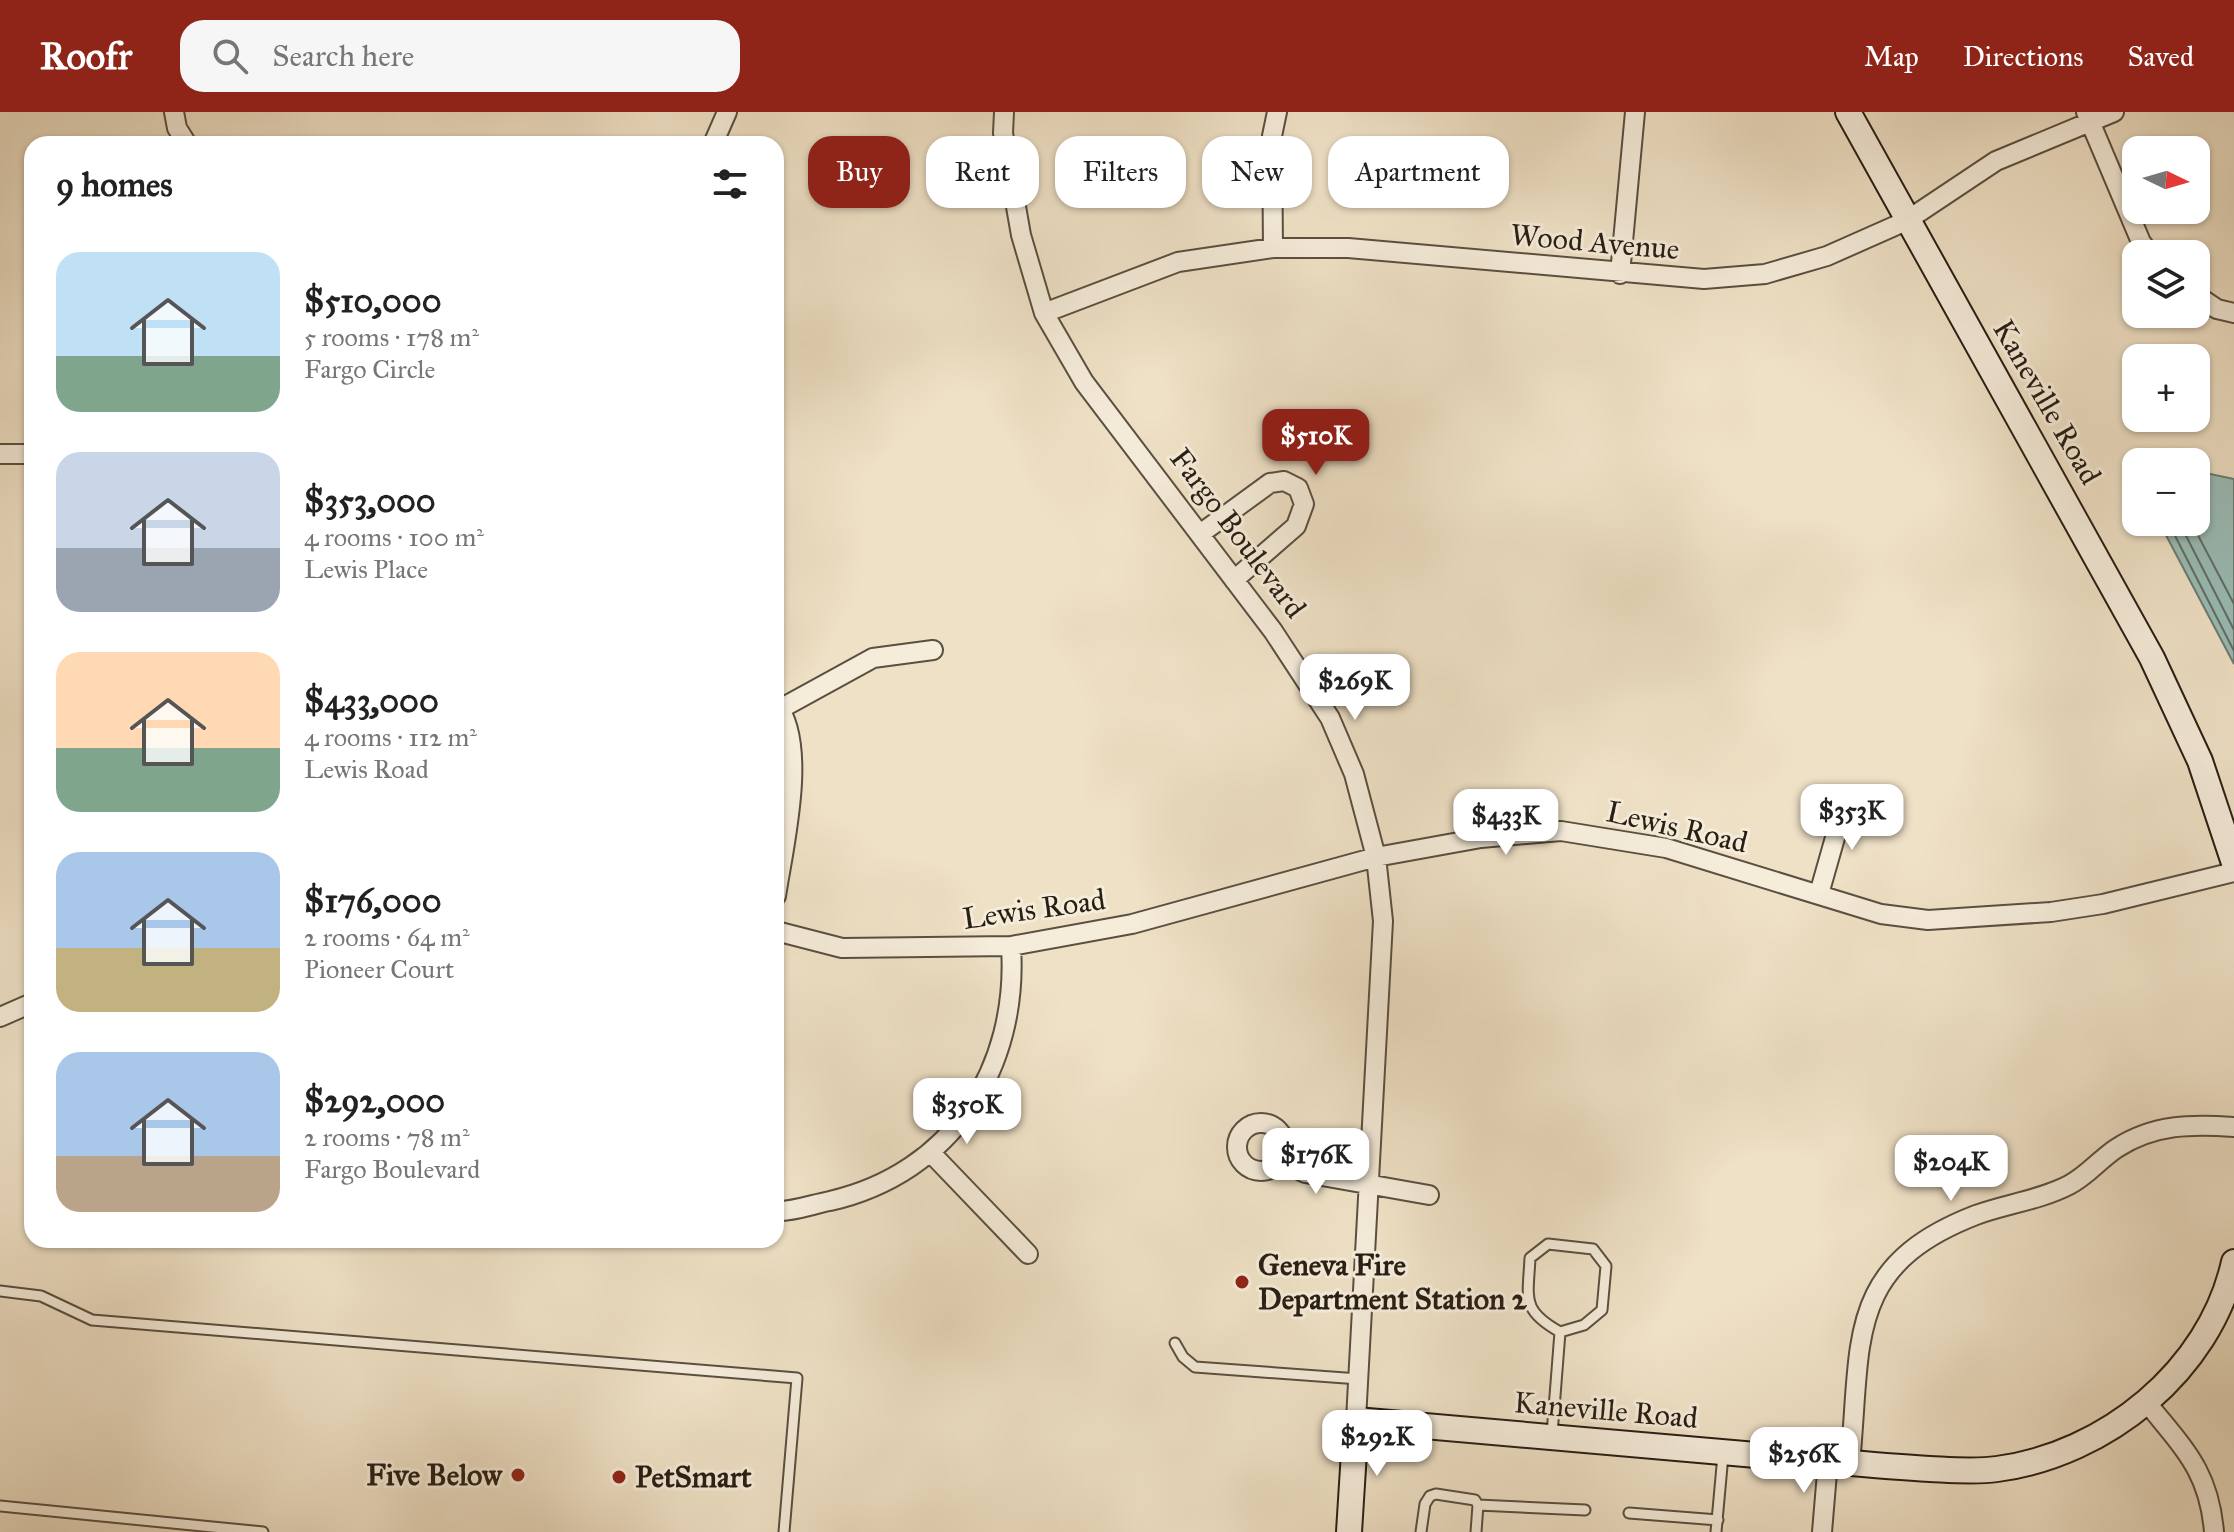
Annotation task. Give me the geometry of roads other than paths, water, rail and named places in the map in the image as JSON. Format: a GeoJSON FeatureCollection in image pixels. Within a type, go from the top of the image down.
{"type":"FeatureCollection","features":[{"type":"Feature","properties":{"kind":"main road","name":"Kaneville Road"},"geometry":{"type":"LineString","coordinates":[[1848,112],[1906,221],[2046,462],[2152,658],[2200,761],[2234,863]]}},
{"type":"Feature","properties":{"kind":"main road","name":"Kaneville Road"},"geometry":{"type":"LineString","coordinates":[[1356,1420],[1839,1462],[1996,1470],[2066,1450],[2148,1404],[2188,1356],[2209,1323],[2234,1262]]}},
{"type":"Feature","properties":{"kind":"main road","name":"Fargo Boulevard"},"geometry":{"type":"LineString","coordinates":[[1349,1532],[1356,1420]]}},
{"type":"Feature","properties":{"kind":"street"},"geometry":{"type":"LineString","coordinates":[[174,112],[182,136]]}},
{"type":"Feature","properties":{"kind":"street"},"geometry":{"type":"LineString","coordinates":[[716,136],[727,112]]}},
{"type":"Feature","properties":{"kind":"street","name":"Fargo Boulevard"},"geometry":{"type":"LineString","coordinates":[[1004,112],[1003,133],[1021,235],[1044,313],[1084,382],[1273,631],[1330,718],[1354,774],[1376,857],[1383,921],[1356,1420]]}},
{"type":"Feature","properties":{"kind":"street"},"geometry":{"type":"LineString","coordinates":[[1273,248],[1272,136],[1277,112]]}},
{"type":"Feature","properties":{"kind":"street"},"geometry":{"type":"LineString","coordinates":[[1620,274],[1635,112]]}},
{"type":"Feature","properties":{"kind":"street","name":"Wood Avenue"},"geometry":{"type":"LineString","coordinates":[[1044,313],[1178,262],[1273,248],[1348,248],[1704,279],[1765,274],[1827,256],[1906,221],[1996,161],[2088,116],[2114,112]]}},
{"type":"Feature","properties":{"kind":"street"},"geometry":{"type":"LineString","coordinates":[[2088,116],[2140,240]]}},
{"type":"Feature","properties":{"kind":"street"},"geometry":{"type":"LineString","coordinates":[[2210,304],[2234,313]]}},
{"type":"Feature","properties":{"kind":"street"},"geometry":{"type":"LineString","coordinates":[[0,454],[24,454]]}},
{"type":"Feature","properties":{"kind":"street"},"geometry":{"type":"LineString","coordinates":[[1200,534],[1270,483],[1284,481],[1298,488],[1304,504],[1296,526],[1234,580]]}},
{"type":"Feature","properties":{"kind":"street"},"geometry":{"type":"LineString","coordinates":[[784,704],[873,658],[933,650]]}},
{"type":"Feature","properties":{"kind":"street"},"geometry":{"type":"LineString","coordinates":[[784,725],[791,746],[791,792],[784,841]]}},
{"type":"Feature","properties":{"kind":"street"},"geometry":{"type":"LineString","coordinates":[[1819,894],[1846,799]]}},
{"type":"Feature","properties":{"kind":"street","name":"Lewis Road"},"geometry":{"type":"LineString","coordinates":[[784,933],[842,948],[1011,946],[1132,924],[1376,857],[1481,838],[1561,831],[1679,851],[1881,914],[1928,920],[2004,916],[2103,904],[2234,872]]}},
{"type":"Feature","properties":{"kind":"street"},"geometry":{"type":"LineString","coordinates":[[784,1209],[861,1194],[932,1154],[967,1115],[994,1067],[1013,986],[1011,946]]}},
{"type":"Feature","properties":{"kind":"street"},"geometry":{"type":"LineString","coordinates":[[0,1017],[24,1008]]}},
{"type":"Feature","properties":{"kind":"street"},"geometry":{"type":"LineString","coordinates":[[1822,1532],[1839,1462],[1865,1317],[1882,1279],[1903,1255],[1947,1227],[2069,1185],[2116,1149],[2159,1129],[2187,1124],[2234,1127]]}},
{"type":"Feature","properties":{"kind":"street"},"geometry":{"type":"LineString","coordinates":[[932,1154],[1028,1254]]}},
{"type":"Feature","properties":{"kind":"street"},"geometry":{"type":"LineString","coordinates":[[1281,1161],[1305,1173],[1429,1195]]}},
{"type":"Feature","properties":{"kind":"street"},"geometry":{"type":"LineString","coordinates":[[2148,1404],[2197,1466],[2208,1489],[2214,1532]]}},
{"type":"Feature","properties":{"kind":"lane"},"geometry":{"type":"LineString","coordinates":[[1548,1244],[1593,1249],[1606,1266],[1602,1310],[1584,1325],[1560,1332],[1537,1319],[1527,1305],[1530,1258],[1548,1244]]}},
{"type":"Feature","properties":{"kind":"lane"},"geometry":{"type":"LineString","coordinates":[[0,1291],[41,1296],[92,1320],[797,1378],[784,1532]]}},
{"type":"Feature","properties":{"kind":"lane"},"geometry":{"type":"LineString","coordinates":[[1551,1437],[1560,1332]]}},
{"type":"Feature","properties":{"kind":"lane"},"geometry":{"type":"LineString","coordinates":[[1175,1343],[1183,1357],[1195,1367],[1359,1379]]}},
{"type":"Feature","properties":{"kind":"lane"},"geometry":{"type":"LineString","coordinates":[[1716,1532],[1723,1452]]}},
{"type":"Feature","properties":{"kind":"lane"},"geometry":{"type":"LineString","coordinates":[[1421,1532],[1425,1504],[1430,1496],[1470,1497],[1478,1505],[1585,1510]]}},
{"type":"Feature","properties":{"kind":"lane"},"geometry":{"type":"LineString","coordinates":[[1476,1532],[1478,1505]]}},
{"type":"Feature","properties":{"kind":"lane"},"geometry":{"type":"LineString","coordinates":[[0,1506],[263,1532]]}},
{"type":"Feature","properties":{"kind":"lane"},"geometry":{"type":"LineString","coordinates":[[1629,1513],[1718,1520]]}},
{"type":"Feature","properties":{"kind":"water"},"geometry":{"type":"Polygon","coordinates":[[[2210,474],[2234,479],[2234,664],[2166,536],[2210,536],[2210,474]]]}},
{"type":"Feature","properties":{"kind":"place","name":"Geneva Fire Department Station 2"},"geometry":{"type":"Point","coordinates":[1242,1282]}},
{"type":"Feature","properties":{"kind":"place","name":"Five Below"},"geometry":{"type":"Point","coordinates":[518,1475]}},
{"type":"Feature","properties":{"kind":"place","name":"PetSmart"},"geometry":{"type":"Point","coordinates":[619,1477]}}]}
